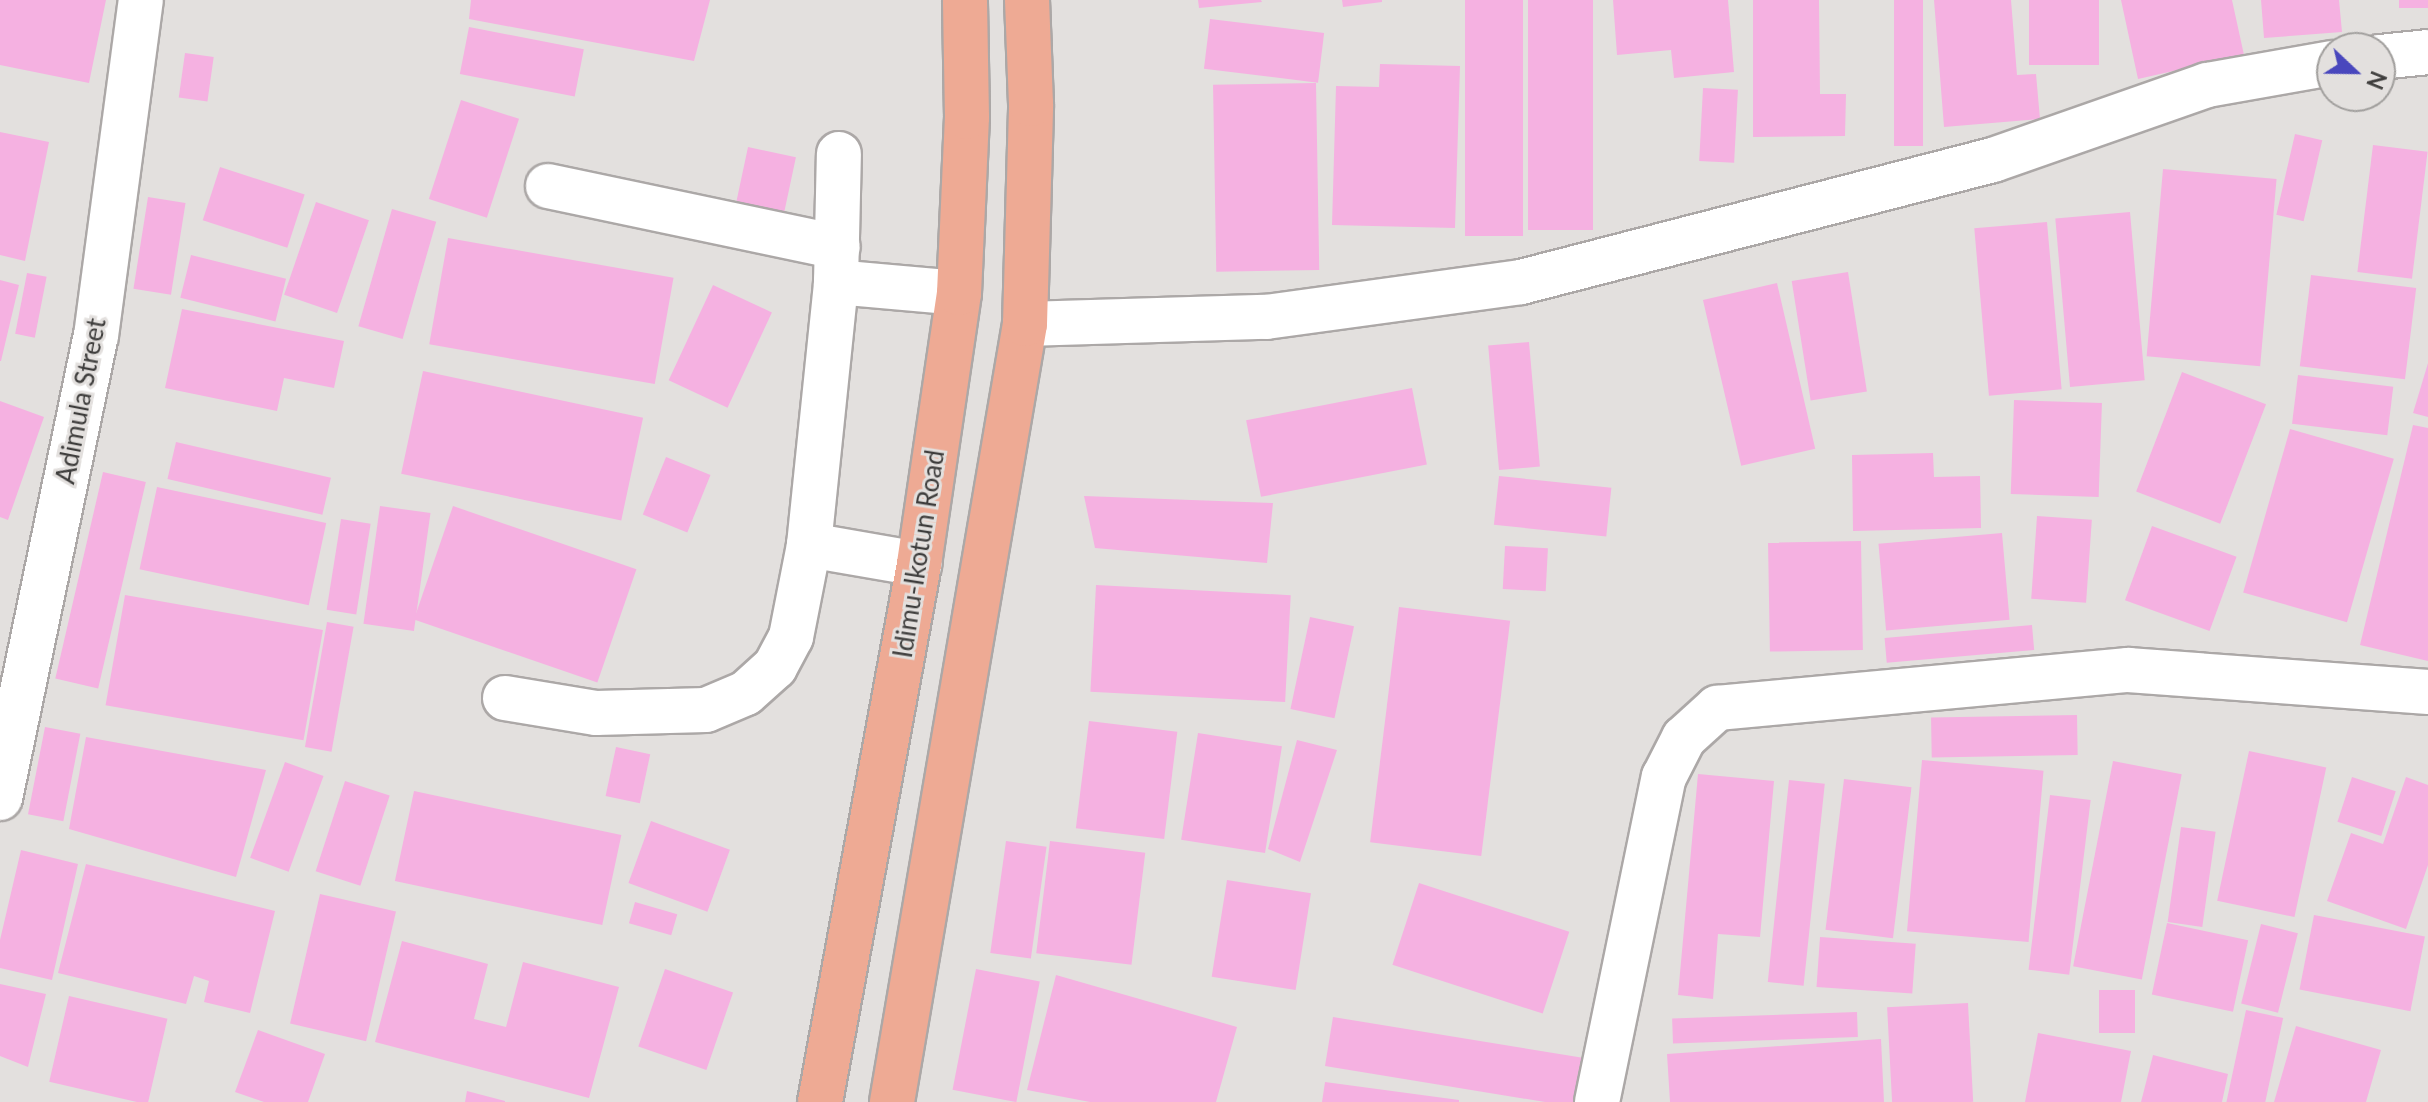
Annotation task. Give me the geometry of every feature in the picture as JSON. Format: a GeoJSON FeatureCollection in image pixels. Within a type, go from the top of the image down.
{"type":"FeatureCollection","features":[{"type":"Feature","properties":{"kind":"main road","name":"Idimu-Ikotun Road"},"geometry":{"type":"LineString","coordinates":[[820,1102],[919,564],[959,293],[967,117],[965,0]]}},
{"type":"Feature","properties":{"kind":"main road"},"geometry":{"type":"LineString","coordinates":[[892,1102],[1025,324],[1031,104],[1027,0]]}},
{"type":"Feature","properties":{"kind":"street","name":"Adimula Street"},"geometry":{"type":"LineString","coordinates":[[0,798],[96,336],[141,0]]}},
{"type":"Feature","properties":{"kind":"street"},"geometry":{"type":"LineString","coordinates":[[2396,55],[2428,52]]}},
{"type":"Feature","properties":{"kind":"street"},"geometry":{"type":"LineString","coordinates":[[1025,324],[1266,317],[1521,282],[1993,160],[2207,85],[2316,66]]}},
{"type":"Feature","properties":{"kind":"street"},"geometry":{"type":"LineString","coordinates":[[505,698],[596,713],[650,714],[706,710],[746,693],[775,667],[791,637],[809,545],[837,265],[839,154]]}},
{"type":"Feature","properties":{"kind":"street"},"geometry":{"type":"LineString","coordinates":[[548,186],[837,265],[959,293]]}},
{"type":"Feature","properties":{"kind":"street"},"geometry":{"type":"LineString","coordinates":[[809,545],[919,564]]}},
{"type":"Feature","properties":{"kind":"street"},"geometry":{"type":"LineString","coordinates":[[1597,1102],[1664,777],[1684,738],[1717,708],[2128,670],[2428,692]]}},
{"type":"Feature","properties":{"kind":"building"},"geometry":{"type":"Polygon","coordinates":[[[0,0],[106,0],[89,83],[0,65],[0,0]]]}},
{"type":"Feature","properties":{"kind":"building"},"geometry":{"type":"Polygon","coordinates":[[[471,0],[710,0],[694,61],[469,19],[471,0]]]}},
{"type":"Feature","properties":{"kind":"building"},"geometry":{"type":"Polygon","coordinates":[[[1198,0],[1261,0],[1262,2],[1199,8],[1198,0]]]}},
{"type":"Feature","properties":{"kind":"building"},"geometry":{"type":"Polygon","coordinates":[[[1342,0],[1382,0],[1382,2],[1343,7],[1342,0]]]}},
{"type":"Feature","properties":{"kind":"building"},"geometry":{"type":"Polygon","coordinates":[[[1465,0],[1523,0],[1523,236],[1465,236],[1465,0]]]}},
{"type":"Feature","properties":{"kind":"building"},"geometry":{"type":"Polygon","coordinates":[[[1528,0],[1593,0],[1593,230],[1528,230],[1528,0]]]}},
{"type":"Feature","properties":{"kind":"building"},"geometry":{"type":"Polygon","coordinates":[[[1613,0],[1728,0],[1734,72],[1674,78],[1671,50],[1617,55],[1613,0]]]}},
{"type":"Feature","properties":{"kind":"building"},"geometry":{"type":"Polygon","coordinates":[[[1753,0],[1819,0],[1820,94],[1846,94],[1845,136],[1753,137],[1753,0]]]}},
{"type":"Feature","properties":{"kind":"building"},"geometry":{"type":"Polygon","coordinates":[[[1894,0],[1923,0],[1923,146],[1894,146],[1894,0]]]}},
{"type":"Feature","properties":{"kind":"building"},"geometry":{"type":"Polygon","coordinates":[[[1934,0],[2011,0],[2017,75],[2036,74],[2040,119],[1944,127],[1934,0]]]}},
{"type":"Feature","properties":{"kind":"building"},"geometry":{"type":"Polygon","coordinates":[[[2029,0],[2099,0],[2099,65],[2029,65],[2029,0]]]}},
{"type":"Feature","properties":{"kind":"building"},"geometry":{"type":"Polygon","coordinates":[[[2121,0],[2232,0],[2244,55],[2138,79],[2121,0]]]}},
{"type":"Feature","properties":{"kind":"building"},"geometry":{"type":"Polygon","coordinates":[[[2261,0],[2339,0],[2342,32],[2264,38],[2261,0]]]}},
{"type":"Feature","properties":{"kind":"building"},"geometry":{"type":"Polygon","coordinates":[[[2399,0],[2428,0],[2428,8],[2399,8],[2399,0]]]}},
{"type":"Feature","properties":{"kind":"building"},"geometry":{"type":"Polygon","coordinates":[[[1210,19],[1324,33],[1318,83],[1204,69],[1210,19]]]}},
{"type":"Feature","properties":{"kind":"building"},"geometry":{"type":"Polygon","coordinates":[[[469,27],[584,49],[575,96],[460,74],[469,27]]]}},
{"type":"Feature","properties":{"kind":"building"},"geometry":{"type":"Polygon","coordinates":[[[185,53],[214,57],[207,102],[179,98],[185,53]]]}},
{"type":"Feature","properties":{"kind":"building"},"geometry":{"type":"Polygon","coordinates":[[[1380,64],[1460,66],[1455,228],[1332,225],[1336,86],[1379,87],[1380,64]]]}},
{"type":"Feature","properties":{"kind":"building"},"geometry":{"type":"Polygon","coordinates":[[[1316,83],[1319,270],[1216,272],[1213,85],[1316,83]]]}},
{"type":"Feature","properties":{"kind":"building"},"geometry":{"type":"Polygon","coordinates":[[[1703,88],[1738,90],[1734,163],[1699,161],[1703,88]]]}},
{"type":"Feature","properties":{"kind":"building"},"geometry":{"type":"Polygon","coordinates":[[[461,100],[519,119],[487,218],[429,199],[461,100]]]}},
{"type":"Feature","properties":{"kind":"building"},"geometry":{"type":"Polygon","coordinates":[[[0,132],[49,142],[25,261],[0,255],[0,132]]]}},
{"type":"Feature","properties":{"kind":"building"},"geometry":{"type":"Polygon","coordinates":[[[2295,134],[2322,140],[2304,221],[2276,215],[2295,134]]]}},
{"type":"Feature","properties":{"kind":"building"},"geometry":{"type":"Polygon","coordinates":[[[2373,145],[2428,152],[2412,279],[2357,272],[2373,145]]]}},
{"type":"Feature","properties":{"kind":"building"},"geometry":{"type":"Polygon","coordinates":[[[748,147],[796,157],[782,223],[734,213],[748,147]]]}},
{"type":"Feature","properties":{"kind":"building"},"geometry":{"type":"Polygon","coordinates":[[[220,167],[305,195],[287,248],[203,220],[220,167]]]}},
{"type":"Feature","properties":{"kind":"building"},"geometry":{"type":"Polygon","coordinates":[[[2163,169],[2277,179],[2260,366],[2147,356],[2163,169]]]}},
{"type":"Feature","properties":{"kind":"building"},"geometry":{"type":"Polygon","coordinates":[[[148,197],[186,203],[171,295],[133,289],[148,197]]]}},
{"type":"Feature","properties":{"kind":"building"},"geometry":{"type":"Polygon","coordinates":[[[316,202],[369,220],[337,313],[284,295],[316,202]]]}},
{"type":"Feature","properties":{"kind":"building"},"geometry":{"type":"Polygon","coordinates":[[[392,209],[436,222],[403,339],[358,326],[392,209]]]}},
{"type":"Feature","properties":{"kind":"building"},"geometry":{"type":"Polygon","coordinates":[[[2130,212],[2145,380],[2070,387],[2055,219],[2130,212]]]}},
{"type":"Feature","properties":{"kind":"building"},"geometry":{"type":"Polygon","coordinates":[[[2047,222],[2062,389],[1989,396],[1974,228],[2047,222]]]}},
{"type":"Feature","properties":{"kind":"building"},"geometry":{"type":"Polygon","coordinates":[[[448,238],[674,278],[655,384],[429,344],[448,238]]]}},
{"type":"Feature","properties":{"kind":"building"},"geometry":{"type":"Polygon","coordinates":[[[191,255],[286,279],[275,321],[180,298],[191,255]]]}},
{"type":"Feature","properties":{"kind":"building"},"geometry":{"type":"Polygon","coordinates":[[[1848,272],[1867,392],[1811,400],[1792,281],[1848,272]]]}},
{"type":"Feature","properties":{"kind":"building"},"geometry":{"type":"Polygon","coordinates":[[[27,273],[47,277],[35,338],[15,334],[27,273]]]}},
{"type":"Feature","properties":{"kind":"building"},"geometry":{"type":"Polygon","coordinates":[[[2311,275],[2416,288],[2405,379],[2300,366],[2311,275]]]}},
{"type":"Feature","properties":{"kind":"building"},"geometry":{"type":"Polygon","coordinates":[[[0,280],[19,285],[1,361],[0,361],[0,280]]]}},
{"type":"Feature","properties":{"kind":"building"},"geometry":{"type":"Polygon","coordinates":[[[1777,283],[1815,449],[1741,466],[1703,300],[1777,283]]]}},
{"type":"Feature","properties":{"kind":"building"},"geometry":{"type":"Polygon","coordinates":[[[713,285],[772,312],[728,408],[669,380],[713,285]]]}},
{"type":"Feature","properties":{"kind":"building"},"geometry":{"type":"Polygon","coordinates":[[[182,309],[344,341],[334,388],[284,378],[277,411],[165,388],[182,309]]]}},
{"type":"Feature","properties":{"kind":"building"},"geometry":{"type":"Polygon","coordinates":[[[1529,342],[1540,467],[1499,470],[1488,346],[1529,342]]]}},
{"type":"Feature","properties":{"kind":"building"},"geometry":{"type":"Polygon","coordinates":[[[2428,363],[2428,417],[2413,413],[2428,363]]]}},
{"type":"Feature","properties":{"kind":"building"},"geometry":{"type":"Polygon","coordinates":[[[423,371],[643,418],[621,520],[401,474],[423,371]]]}},
{"type":"Feature","properties":{"kind":"building"},"geometry":{"type":"Polygon","coordinates":[[[2182,372],[2266,404],[2220,524],[2136,491],[2182,372]]]}},
{"type":"Feature","properties":{"kind":"building"},"geometry":{"type":"Polygon","coordinates":[[[2298,375],[2393,387],[2387,435],[2292,424],[2298,375]]]}},
{"type":"Feature","properties":{"kind":"building"},"geometry":{"type":"Polygon","coordinates":[[[1412,388],[1427,465],[1261,497],[1246,420],[1412,388]]]}},
{"type":"Feature","properties":{"kind":"building"},"geometry":{"type":"Polygon","coordinates":[[[2014,400],[2102,403],[2099,497],[2011,494],[2014,400]]]}},
{"type":"Feature","properties":{"kind":"building"},"geometry":{"type":"Polygon","coordinates":[[[0,401],[44,417],[8,520],[0,517],[0,401]]]}},
{"type":"Feature","properties":{"kind":"building"},"geometry":{"type":"Polygon","coordinates":[[[2413,425],[2428,428],[2428,661],[2360,645],[2413,425]]]}},
{"type":"Feature","properties":{"kind":"building"},"geometry":{"type":"Polygon","coordinates":[[[2290,429],[2394,459],[2347,622],[2243,592],[2290,429]]]}},
{"type":"Feature","properties":{"kind":"building"},"geometry":{"type":"Polygon","coordinates":[[[176,442],[331,478],[322,515],[167,479],[176,442]]]}},
{"type":"Feature","properties":{"kind":"building"},"geometry":{"type":"Polygon","coordinates":[[[1933,453],[1934,477],[1980,476],[1981,528],[1853,531],[1852,455],[1933,453]]]}},
{"type":"Feature","properties":{"kind":"building"},"geometry":{"type":"Polygon","coordinates":[[[666,457],[711,475],[687,532],[643,514],[666,457]]]}},
{"type":"Feature","properties":{"kind":"building"},"geometry":{"type":"Polygon","coordinates":[[[103,472],[146,482],[98,688],[55,679],[103,472]]]}},
{"type":"Feature","properties":{"kind":"building"},"geometry":{"type":"Polygon","coordinates":[[[1499,476],[1611,488],[1606,537],[1494,525],[1499,476]]]}},
{"type":"Feature","properties":{"kind":"building"},"geometry":{"type":"Polygon","coordinates":[[[157,487],[326,523],[309,605],[140,569],[157,487]]]}},
{"type":"Feature","properties":{"kind":"building"},"geometry":{"type":"Polygon","coordinates":[[[1084,496],[1273,503],[1267,563],[1095,548],[1084,496]]]}},
{"type":"Feature","properties":{"kind":"building"},"geometry":{"type":"Polygon","coordinates":[[[380,506],[431,513],[414,631],[363,624],[380,506]]]}},
{"type":"Feature","properties":{"kind":"building"},"geometry":{"type":"Polygon","coordinates":[[[453,506],[636,569],[597,683],[414,619],[453,506]]]}},
{"type":"Feature","properties":{"kind":"building"},"geometry":{"type":"Polygon","coordinates":[[[2037,516],[2092,520],[2086,603],[2031,599],[2037,516]]]}},
{"type":"Feature","properties":{"kind":"building"},"geometry":{"type":"Polygon","coordinates":[[[341,519],[371,524],[356,615],[327,610],[341,519]]]}},
{"type":"Feature","properties":{"kind":"building"},"geometry":{"type":"Polygon","coordinates":[[[2152,526],[2237,557],[2210,631],[2125,600],[2152,526]]]}},
{"type":"Feature","properties":{"kind":"building"},"geometry":{"type":"Polygon","coordinates":[[[2002,533],[2010,620],[1886,630],[1878,544],[2002,533]]]}},
{"type":"Feature","properties":{"kind":"building"},"geometry":{"type":"Polygon","coordinates":[[[1861,541],[1863,650],[1770,652],[1768,543],[1861,541]]]}},
{"type":"Feature","properties":{"kind":"building"},"geometry":{"type":"Polygon","coordinates":[[[1505,546],[1548,548],[1546,591],[1503,589],[1505,546]]]}},
{"type":"Feature","properties":{"kind":"building"},"geometry":{"type":"Polygon","coordinates":[[[1096,585],[1291,595],[1285,702],[1090,692],[1096,585]]]}},
{"type":"Feature","properties":{"kind":"building"},"geometry":{"type":"Polygon","coordinates":[[[125,595],[323,630],[303,740],[106,705],[125,595]]]}},
{"type":"Feature","properties":{"kind":"building"},"geometry":{"type":"Polygon","coordinates":[[[1399,607],[1510,621],[1481,856],[1370,842],[1399,607]]]}},
{"type":"Feature","properties":{"kind":"building"},"geometry":{"type":"Polygon","coordinates":[[[1310,617],[1354,626],[1334,718],[1290,709],[1310,617]]]}},
{"type":"Feature","properties":{"kind":"building"},"geometry":{"type":"Polygon","coordinates":[[[327,622],[354,627],[332,752],[305,747],[327,622]]]}},
{"type":"Feature","properties":{"kind":"building"},"geometry":{"type":"Polygon","coordinates":[[[2032,625],[2034,650],[1887,663],[1885,638],[2032,625]]]}},
{"type":"Feature","properties":{"kind":"building"},"geometry":{"type":"Polygon","coordinates":[[[2077,715],[2078,755],[1932,758],[1931,718],[2077,715]]]}},
{"type":"Feature","properties":{"kind":"building"},"geometry":{"type":"Polygon","coordinates":[[[1089,721],[1177,732],[1164,839],[1076,828],[1089,721]]]}},
{"type":"Feature","properties":{"kind":"building"},"geometry":{"type":"Polygon","coordinates":[[[45,727],[80,734],[63,821],[28,814],[45,727]]]}},
{"type":"Feature","properties":{"kind":"building"},"geometry":{"type":"Polygon","coordinates":[[[1198,733],[1282,746],[1265,853],[1181,840],[1198,733]]]}},
{"type":"Feature","properties":{"kind":"building"},"geometry":{"type":"Polygon","coordinates":[[[86,737],[266,770],[236,877],[69,829],[86,737]]]}},
{"type":"Feature","properties":{"kind":"building"},"geometry":{"type":"Polygon","coordinates":[[[1297,740],[1337,750],[1300,862],[1268,849],[1297,740]]]}},
{"type":"Feature","properties":{"kind":"building"},"geometry":{"type":"Polygon","coordinates":[[[616,747],[650,754],[640,803],[606,796],[616,747]]]}},
{"type":"Feature","properties":{"kind":"building"},"geometry":{"type":"Polygon","coordinates":[[[2249,751],[2326,767],[2294,917],[2217,901],[2249,751]]]}},
{"type":"Feature","properties":{"kind":"building"},"geometry":{"type":"Polygon","coordinates":[[[1922,760],[2044,771],[2029,942],[1907,931],[1922,760]]]}},
{"type":"Feature","properties":{"kind":"building"},"geometry":{"type":"Polygon","coordinates":[[[2113,761],[2182,774],[2142,980],[2073,966],[2113,761]]]}},
{"type":"Feature","properties":{"kind":"building"},"geometry":{"type":"Polygon","coordinates":[[[285,762],[324,776],[289,872],[250,858],[285,762]]]}},
{"type":"Feature","properties":{"kind":"building"},"geometry":{"type":"Polygon","coordinates":[[[1698,774],[1774,781],[1760,937],[1718,934],[1713,999],[1678,995],[1698,774]]]}},
{"type":"Feature","properties":{"kind":"building"},"geometry":{"type":"Polygon","coordinates":[[[2352,777],[2396,791],[2381,836],[2337,822],[2352,777]]]}},
{"type":"Feature","properties":{"kind":"building"},"geometry":{"type":"Polygon","coordinates":[[[2406,777],[2428,785],[2428,865],[2406,929],[2327,901],[2351,833],[2383,844],[2406,777]]]}},
{"type":"Feature","properties":{"kind":"building"},"geometry":{"type":"Polygon","coordinates":[[[1844,779],[1911,787],[1893,938],[1825,930],[1844,779]]]}},
{"type":"Feature","properties":{"kind":"building"},"geometry":{"type":"Polygon","coordinates":[[[1789,780],[1825,784],[1804,986],[1768,982],[1789,780]]]}},
{"type":"Feature","properties":{"kind":"building"},"geometry":{"type":"Polygon","coordinates":[[[345,781],[390,796],[360,886],[316,871],[345,781]]]}},
{"type":"Feature","properties":{"kind":"building"},"geometry":{"type":"Polygon","coordinates":[[[414,791],[621,835],[602,925],[395,881],[414,791]]]}},
{"type":"Feature","properties":{"kind":"building"},"geometry":{"type":"Polygon","coordinates":[[[2050,795],[2091,800],[2069,975],[2029,970],[2050,795]]]}},
{"type":"Feature","properties":{"kind":"building"},"geometry":{"type":"Polygon","coordinates":[[[651,821],[730,850],[707,912],[628,883],[651,821]]]}},
{"type":"Feature","properties":{"kind":"building"},"geometry":{"type":"Polygon","coordinates":[[[2181,827],[2216,832],[2202,927],[2168,922],[2181,827]]]}},
{"type":"Feature","properties":{"kind":"building"},"geometry":{"type":"Polygon","coordinates":[[[1006,841],[1047,847],[1031,959],[990,953],[1006,841]]]}},
{"type":"Feature","properties":{"kind":"building"},"geometry":{"type":"Polygon","coordinates":[[[1050,841],[1145,853],[1132,965],[1036,953],[1050,841]]]}},
{"type":"Feature","properties":{"kind":"building"},"geometry":{"type":"Polygon","coordinates":[[[21,850],[78,864],[52,980],[0,968],[0,940],[21,850]]]}},
{"type":"Feature","properties":{"kind":"building"},"geometry":{"type":"Polygon","coordinates":[[[86,864],[275,911],[250,1013],[204,1002],[209,981],[194,976],[186,1004],[58,973],[86,864]]]}},
{"type":"Feature","properties":{"kind":"building"},"geometry":{"type":"Polygon","coordinates":[[[1227,880],[1311,893],[1296,990],[1212,977],[1227,880]]]}},
{"type":"Feature","properties":{"kind":"building"},"geometry":{"type":"Polygon","coordinates":[[[1419,883],[1569,932],[1543,1014],[1392,965],[1419,883]]]}},
{"type":"Feature","properties":{"kind":"building"},"geometry":{"type":"Polygon","coordinates":[[[320,894],[396,912],[366,1041],[290,1024],[320,894]]]}},
{"type":"Feature","properties":{"kind":"building"},"geometry":{"type":"Polygon","coordinates":[[[635,902],[677,914],[671,935],[629,923],[635,902]]]}},
{"type":"Feature","properties":{"kind":"building"},"geometry":{"type":"Polygon","coordinates":[[[2314,915],[2425,937],[2410,1011],[2299,990],[2314,915]]]}},
{"type":"Feature","properties":{"kind":"building"},"geometry":{"type":"Polygon","coordinates":[[[2167,923],[2248,940],[2233,1012],[2152,994],[2167,923]]]}},
{"type":"Feature","properties":{"kind":"building"},"geometry":{"type":"Polygon","coordinates":[[[2261,924],[2298,933],[2278,1013],[2241,1004],[2261,924]]]}},
{"type":"Feature","properties":{"kind":"building"},"geometry":{"type":"Polygon","coordinates":[[[1820,937],[1916,944],[1912,994],[1817,987],[1820,937]]]}},
{"type":"Feature","properties":{"kind":"building"},"geometry":{"type":"Polygon","coordinates":[[[402,941],[488,964],[474,1019],[506,1027],[523,962],[619,987],[589,1098],[375,1042],[402,941]]]}},
{"type":"Feature","properties":{"kind":"building"},"geometry":{"type":"Polygon","coordinates":[[[665,969],[733,992],[706,1070],[638,1047],[665,969]]]}},
{"type":"Feature","properties":{"kind":"building"},"geometry":{"type":"Polygon","coordinates":[[[976,969],[1040,981],[1016,1102],[953,1090],[976,969]]]}},
{"type":"Feature","properties":{"kind":"building"},"geometry":{"type":"Polygon","coordinates":[[[1056,975],[1237,1027],[1216,1102],[1090,1102],[1027,1090],[1056,975]]]}},
{"type":"Feature","properties":{"kind":"building"},"geometry":{"type":"Polygon","coordinates":[[[0,984],[46,994],[28,1067],[0,1056],[0,984]]]}},
{"type":"Feature","properties":{"kind":"building"},"geometry":{"type":"Polygon","coordinates":[[[2099,990],[2135,990],[2135,1033],[2099,1033],[2099,990]]]}},
{"type":"Feature","properties":{"kind":"building"},"geometry":{"type":"Polygon","coordinates":[[[69,996],[167,1019],[148,1102],[49,1082],[69,996]]]}},
{"type":"Feature","properties":{"kind":"building"},"geometry":{"type":"Polygon","coordinates":[[[1968,1003],[1973,1102],[1892,1102],[1887,1007],[1968,1003]]]}},
{"type":"Feature","properties":{"kind":"building"},"geometry":{"type":"Polygon","coordinates":[[[2246,1010],[2283,1018],[2265,1102],[2226,1102],[2246,1010]]]}},
{"type":"Feature","properties":{"kind":"building"},"geometry":{"type":"Polygon","coordinates":[[[1857,1012],[1858,1037],[1673,1043],[1672,1018],[1857,1012]]]}},
{"type":"Feature","properties":{"kind":"building"},"geometry":{"type":"Polygon","coordinates":[[[1333,1017],[1584,1058],[1577,1102],[1545,1102],[1325,1066],[1333,1017]]]}},
{"type":"Feature","properties":{"kind":"building"},"geometry":{"type":"Polygon","coordinates":[[[2296,1026],[2381,1050],[2366,1102],[2274,1102],[2296,1026]]]}},
{"type":"Feature","properties":{"kind":"building"},"geometry":{"type":"Polygon","coordinates":[[[258,1030],[325,1054],[308,1102],[264,1102],[235,1092],[258,1030]]]}},
{"type":"Feature","properties":{"kind":"building"},"geometry":{"type":"Polygon","coordinates":[[[2038,1033],[2131,1051],[2121,1102],[2025,1102],[2038,1033]]]}},
{"type":"Feature","properties":{"kind":"building"},"geometry":{"type":"Polygon","coordinates":[[[1881,1039],[1884,1102],[1670,1102],[1667,1054],[1881,1039]]]}},
{"type":"Feature","properties":{"kind":"building"},"geometry":{"type":"Polygon","coordinates":[[[2153,1055],[2228,1074],[2222,1102],[2141,1102],[2153,1055]]]}},
{"type":"Feature","properties":{"kind":"building"},"geometry":{"type":"Polygon","coordinates":[[[1325,1082],[1459,1100],[1459,1102],[1322,1102],[1325,1082]]]}},
{"type":"Feature","properties":{"kind":"building"},"geometry":{"type":"Polygon","coordinates":[[[467,1091],[505,1101],[505,1102],[465,1102],[467,1091]]]}}]}
